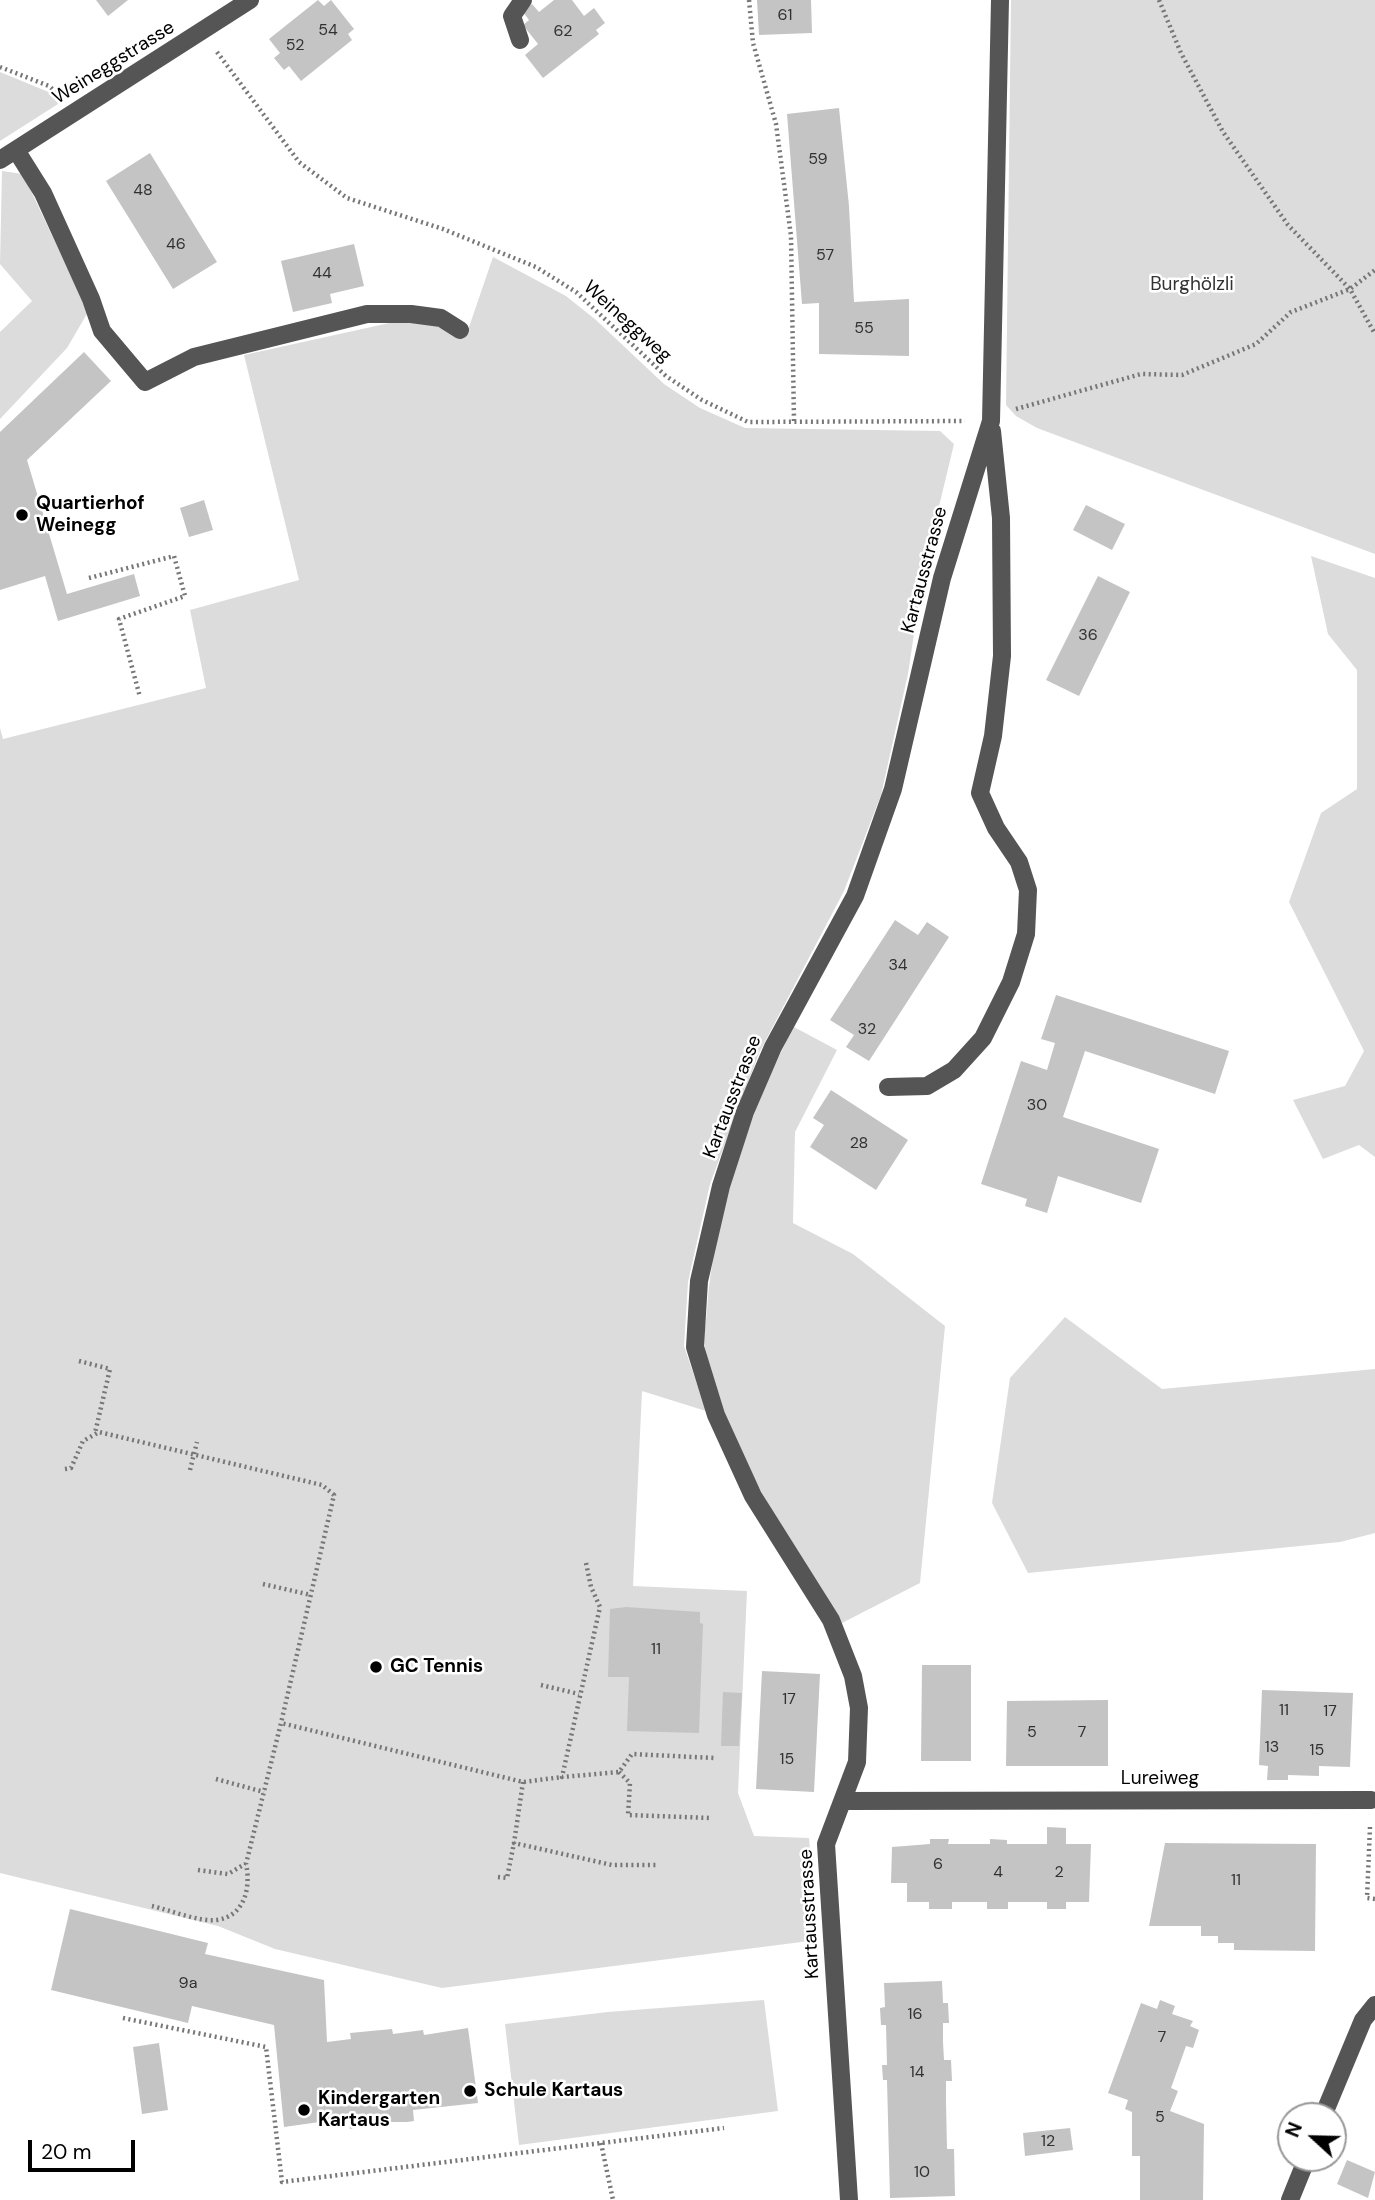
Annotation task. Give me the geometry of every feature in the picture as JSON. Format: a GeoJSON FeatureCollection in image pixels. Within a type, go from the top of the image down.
{"type":"FeatureCollection","features":[{"type":"Feature","properties":{"kind":"street","name":"Weineggstrasse"},"geometry":{"type":"LineString","coordinates":[[0,160],[250,0]]}},
{"type":"Feature","properties":{"kind":"street"},"geometry":{"type":"LineString","coordinates":[[520,40],[512,16],[523,0]]}},
{"type":"Feature","properties":{"kind":"street","name":"Kartausstrasse"},"geometry":{"type":"LineString","coordinates":[[849,2200],[826,1844],[859,1753],[859,1708],[853,1676],[831,1620],[753,1496],[716,1415],[695,1347],[699,1281],[721,1186],[745,1112],[773,1047],[855,896],[893,789],[942,579],[991,421],[1000,0]]}},
{"type":"Feature","properties":{"kind":"street"},"geometry":{"type":"LineString","coordinates":[[16,150],[43,193],[91,299],[102,331],[145,382],[194,357],[367,314],[411,313],[440,318],[460,330]]}},
{"type":"Feature","properties":{"kind":"street"},"geometry":{"type":"LineString","coordinates":[[888,1087],[927,1086],[954,1070],[983,1038],[1011,982],[1026,934],[1028,890],[1020,862],[996,828],[980,793],[993,736],[1002,656],[1000,518],[991,421]]}},
{"type":"Feature","properties":{"kind":"street","name":"Lureiweg"},"geometry":{"type":"LineString","coordinates":[[843,1801],[1371,1800]]}},
{"type":"Feature","properties":{"kind":"street"},"geometry":{"type":"LineString","coordinates":[[1330,2102],[1363,2020],[1375,2005]]}},
{"type":"Feature","properties":{"kind":"street"},"geometry":{"type":"LineString","coordinates":[[1290,2200],[1301,2172]]}},
{"type":"Feature","properties":{"kind":"path"},"geometry":{"type":"LineString","coordinates":[[749,0],[753,43],[776,124],[791,236],[794,422]]}},
{"type":"Feature","properties":{"kind":"path"},"geometry":{"type":"LineString","coordinates":[[1159,0],[1181,53],[1223,132],[1288,225],[1350,289],[1375,334]]}},
{"type":"Feature","properties":{"kind":"path","name":"Weineggweg"},"geometry":{"type":"LineString","coordinates":[[201,32],[299,162],[347,198],[443,229],[536,267],[576,292],[666,376],[702,400],[748,422],[991,421]]}},
{"type":"Feature","properties":{"kind":"path"},"geometry":{"type":"LineString","coordinates":[[0,67],[49,86],[77,111]]}},
{"type":"Feature","properties":{"kind":"path"},"geometry":{"type":"LineString","coordinates":[[991,421],[1011,410],[1141,374],[1182,375],[1256,344],[1291,312],[1350,289],[1375,270]]}},
{"type":"Feature","properties":{"kind":"path"},"geometry":{"type":"LineString","coordinates":[[89,578],[174,556],[185,596],[119,619],[140,697]]}},
{"type":"Feature","properties":{"kind":"path"},"geometry":{"type":"LineString","coordinates":[[65,1469],[72,1468],[83,1441],[95,1433],[110,1369],[79,1361]]}},
{"type":"Feature","properties":{"kind":"path"},"geometry":{"type":"LineString","coordinates":[[95,1433],[322,1485],[332,1490],[334,1495],[246,1864],[248,1892],[234,1912],[214,1920],[152,1906]]}},
{"type":"Feature","properties":{"kind":"path"},"geometry":{"type":"LineString","coordinates":[[190,1470],[197,1442]]}},
{"type":"Feature","properties":{"kind":"path"},"geometry":{"type":"LineString","coordinates":[[562,1777],[600,1607],[591,1587],[586,1563]]}},
{"type":"Feature","properties":{"kind":"path"},"geometry":{"type":"LineString","coordinates":[[263,1584],[311,1595]]}},
{"type":"Feature","properties":{"kind":"path"},"geometry":{"type":"LineString","coordinates":[[541,1685],[579,1694]]}},
{"type":"Feature","properties":{"kind":"path"},"geometry":{"type":"LineString","coordinates":[[281,1723],[523,1782],[619,1773],[630,1783],[628,1815],[711,1818]]}},
{"type":"Feature","properties":{"kind":"path"},"geometry":{"type":"LineString","coordinates":[[619,1773],[632,1754],[714,1758]]}},
{"type":"Feature","properties":{"kind":"path"},"geometry":{"type":"LineString","coordinates":[[216,1779],[264,1792]]}},
{"type":"Feature","properties":{"kind":"path"},"geometry":{"type":"LineString","coordinates":[[498,1877],[506,1878],[523,1782]]}},
{"type":"Feature","properties":{"kind":"path"},"geometry":{"type":"LineString","coordinates":[[1371,1800],[1367,1898],[1375,1899]]}},
{"type":"Feature","properties":{"kind":"path"},"geometry":{"type":"LineString","coordinates":[[514,1843],[612,1865],[656,1865]]}},
{"type":"Feature","properties":{"kind":"path"},"geometry":{"type":"LineString","coordinates":[[198,1870],[228,1874],[246,1864]]}},
{"type":"Feature","properties":{"kind":"path"},"geometry":{"type":"LineString","coordinates":[[123,2018],[266,2047],[282,2182],[724,2128]]}},
{"type":"Feature","properties":{"kind":"path"},"geometry":{"type":"LineString","coordinates":[[601,2143],[613,2200]]}},
{"type":"Feature","properties":{"kind":"green space","name":"Burghölzli"},"geometry":{"type":"Polygon","coordinates":[[[1011,0],[1375,0],[1375,554],[1037,428],[1016,416],[1006,405],[1011,0]]]}},
{"type":"Feature","properties":{"kind":"green space"},"geometry":{"type":"Polygon","coordinates":[[[0,72],[51,93],[58,104],[0,141],[0,72]]]}},
{"type":"Feature","properties":{"kind":"green space"},"geometry":{"type":"Polygon","coordinates":[[[2,171],[23,174],[88,312],[67,348],[0,419],[0,332],[32,301],[0,264],[2,171]]]}},
{"type":"Feature","properties":{"kind":"green space"},"geometry":{"type":"Polygon","coordinates":[[[493,257],[566,296],[596,320],[664,384],[700,408],[745,428],[940,431],[954,444],[923,573],[908,674],[881,795],[844,891],[759,1053],[710,1184],[688,1282],[684,1346],[706,1411],[642,1391],[633,1586],[747,1591],[738,1793],[754,1836],[809,1838],[817,1940],[442,1988],[275,1949],[218,1926],[0,1873],[0,728],[3,739],[206,688],[190,610],[299,580],[244,355],[403,320],[430,322],[459,337],[468,330],[493,257]]]}},
{"type":"Feature","properties":{"kind":"green space"},"geometry":{"type":"Polygon","coordinates":[[[1311,556],[1375,578],[1375,1157],[1359,1145],[1323,1159],[1293,1100],[1345,1086],[1364,1051],[1289,902],[1321,813],[1357,789],[1357,670],[1328,634],[1311,556]]]}},
{"type":"Feature","properties":{"kind":"green space"},"geometry":{"type":"Polygon","coordinates":[[[794,1027],[837,1050],[795,1132],[793,1223],[853,1254],[945,1326],[920,1583],[842,1623],[781,1526],[741,1453],[712,1382],[704,1343],[710,1276],[725,1203],[763,1092],[794,1027]]]}},
{"type":"Feature","properties":{"kind":"green space"},"geometry":{"type":"Polygon","coordinates":[[[1065,1317],[1162,1389],[1375,1369],[1375,1533],[1340,1542],[1028,1573],[992,1503],[1010,1378],[1065,1317]]]}},
{"type":"Feature","properties":{"kind":"green space"},"geometry":{"type":"Polygon","coordinates":[[[764,2000],[778,2111],[519,2145],[505,2024],[608,2012],[764,2000]]]}},
{"type":"Feature","properties":{"kind":"building"},"geometry":{"type":"Polygon","coordinates":[[[96,0],[128,0],[108,16],[96,0]]]}},
{"type":"Feature","properties":{"kind":"building"},"geometry":{"type":"Polygon","coordinates":[[[318,0],[324,6],[331,0],[354,29],[348,34],[352,40],[301,81],[289,66],[284,70],[274,58],[280,53],[269,39],[318,0]]]}},
{"type":"Feature","properties":{"kind":"building"},"geometry":{"type":"Polygon","coordinates":[[[554,0],[572,0],[584,16],[594,8],[605,23],[596,30],[599,34],[543,78],[525,55],[538,44],[523,25],[529,20],[523,12],[532,4],[539,12],[554,0]]]}},
{"type":"Feature","properties":{"kind":"building"},"geometry":{"type":"Polygon","coordinates":[[[757,0],[811,0],[812,33],[759,35],[757,0]]]}},
{"type":"Feature","properties":{"kind":"building"},"geometry":{"type":"Polygon","coordinates":[[[839,108],[849,206],[854,302],[909,299],[909,356],[819,354],[819,303],[802,304],[787,114],[839,108]]]}},
{"type":"Feature","properties":{"kind":"building"},"geometry":{"type":"Polygon","coordinates":[[[150,153],[217,262],[173,289],[106,181],[150,153]]]}},
{"type":"Feature","properties":{"kind":"building"},"geometry":{"type":"Polygon","coordinates":[[[354,244],[364,286],[330,294],[332,303],[293,312],[281,261],[354,244]]]}},
{"type":"Feature","properties":{"kind":"building","name":"Quartierhof Weinegg"},"geometry":{"type":"Polygon","coordinates":[[[84,352],[111,381],[27,460],[67,594],[134,574],[140,596],[58,621],[45,576],[0,590],[0,432],[84,352]]]}},
{"type":"Feature","properties":{"kind":"building"},"geometry":{"type":"Polygon","coordinates":[[[204,500],[213,530],[189,537],[180,508],[204,500]]]}},
{"type":"Feature","properties":{"kind":"building"},"geometry":{"type":"Polygon","coordinates":[[[1086,505],[1125,524],[1112,550],[1073,530],[1086,505]]]}},
{"type":"Feature","properties":{"kind":"building"},"geometry":{"type":"Polygon","coordinates":[[[1098,576],[1130,592],[1079,696],[1046,680],[1098,576]]]}},
{"type":"Feature","properties":{"kind":"building"},"geometry":{"type":"Polygon","coordinates":[[[895,920],[918,935],[927,922],[949,937],[869,1061],[846,1047],[854,1035],[830,1020],[895,920]]]}},
{"type":"Feature","properties":{"kind":"building"},"geometry":{"type":"Polygon","coordinates":[[[1056,995],[1229,1051],[1215,1094],[1085,1051],[1063,1117],[1159,1149],[1141,1203],[1058,1176],[1047,1213],[1025,1206],[1027,1199],[981,1184],[1021,1061],[1047,1070],[1055,1043],[1041,1039],[1056,995]]]}},
{"type":"Feature","properties":{"kind":"building"},"geometry":{"type":"Polygon","coordinates":[[[831,1090],[908,1140],[876,1190],[810,1147],[824,1125],[813,1118],[831,1090]]]}},
{"type":"Feature","properties":{"kind":"building"},"geometry":{"type":"Polygon","coordinates":[[[626,1607],[700,1612],[700,1623],[703,1624],[699,1733],[627,1731],[629,1677],[608,1677],[610,1609],[626,1607]]]}},
{"type":"Feature","properties":{"kind":"building"},"geometry":{"type":"Polygon","coordinates":[[[922,1665],[971,1665],[971,1761],[921,1761],[922,1665]]]}},
{"type":"Feature","properties":{"kind":"building"},"geometry":{"type":"Polygon","coordinates":[[[762,1671],[820,1674],[814,1792],[756,1789],[762,1671]]]}},
{"type":"Feature","properties":{"kind":"building"},"geometry":{"type":"Polygon","coordinates":[[[1262,1690],[1353,1693],[1350,1767],[1319,1766],[1319,1776],[1288,1775],[1288,1780],[1267,1780],[1268,1766],[1259,1765],[1262,1690]]]}},
{"type":"Feature","properties":{"kind":"building"},"geometry":{"type":"Polygon","coordinates":[[[723,1692],[742,1693],[739,1746],[721,1746],[723,1692]]]}},
{"type":"Feature","properties":{"kind":"building"},"geometry":{"type":"Polygon","coordinates":[[[1108,1700],[1108,1766],[1006,1766],[1007,1701],[1108,1700]]]}},
{"type":"Feature","properties":{"kind":"building"},"geometry":{"type":"Polygon","coordinates":[[[1047,1827],[1066,1828],[1066,1844],[1091,1844],[1089,1902],[1066,1902],[1066,1909],[1047,1909],[1047,1902],[1008,1902],[1008,1909],[987,1909],[987,1902],[952,1902],[952,1909],[929,1909],[929,1902],[907,1902],[907,1883],[891,1883],[892,1847],[930,1844],[930,1839],[949,1839],[948,1844],[990,1844],[990,1839],[1007,1840],[1007,1844],[1047,1844],[1047,1827]]]}},
{"type":"Feature","properties":{"kind":"building"},"geometry":{"type":"Polygon","coordinates":[[[1165,1843],[1316,1844],[1315,1951],[1234,1950],[1234,1943],[1218,1943],[1218,1936],[1201,1936],[1201,1926],[1149,1926],[1165,1843]]]}},
{"type":"Feature","properties":{"kind":"building"},"geometry":{"type":"Polygon","coordinates":[[[70,1909],[208,1943],[205,1954],[324,1980],[327,2042],[351,2039],[350,2033],[392,2029],[393,2034],[423,2030],[424,2035],[468,2028],[478,2103],[413,2110],[414,2121],[407,2122],[377,2122],[350,2129],[348,2118],[284,2127],[274,2025],[192,2006],[188,2023],[51,1990],[70,1909]]]}},
{"type":"Feature","properties":{"kind":"building"},"geometry":{"type":"Polygon","coordinates":[[[942,1981],[943,2003],[948,2003],[949,2023],[943,2023],[944,2060],[951,2060],[952,2081],[946,2081],[947,2149],[954,2149],[955,2196],[890,2198],[887,2080],[883,2080],[882,2065],[887,2065],[886,2025],[881,2025],[880,2008],[885,2007],[884,1983],[942,1981]]]}},
{"type":"Feature","properties":{"kind":"building"},"geometry":{"type":"Polygon","coordinates":[[[1160,2000],[1175,2006],[1172,2014],[1193,2021],[1190,2026],[1199,2030],[1193,2048],[1186,2046],[1171,2088],[1178,2091],[1170,2111],[1204,2124],[1203,2200],[1140,2200],[1140,2156],[1132,2156],[1132,2112],[1125,2109],[1128,2100],[1108,2093],[1141,2003],[1157,2009],[1160,2000]]]}},
{"type":"Feature","properties":{"kind":"building"},"geometry":{"type":"Polygon","coordinates":[[[159,2043],[168,2110],[142,2114],[133,2047],[159,2043]]]}},
{"type":"Feature","properties":{"kind":"building"},"geometry":{"type":"Polygon","coordinates":[[[1070,2128],[1073,2150],[1025,2156],[1023,2133],[1070,2128]]]}},
{"type":"Feature","properties":{"kind":"building"},"geometry":{"type":"Polygon","coordinates":[[[1347,2160],[1375,2172],[1368,2198],[1337,2184],[1342,2172],[1347,2172],[1347,2160]]]}},
{"type":"Feature","properties":{"kind":"place","name":"Quartierhof Weinegg"},"geometry":{"type":"Point","coordinates":[22,515]}},
{"type":"Feature","properties":{"kind":"place","name":"GC Tennis"},"geometry":{"type":"Point","coordinates":[376,1667]}},
{"type":"Feature","properties":{"kind":"place","name":"Schule Kartaus"},"geometry":{"type":"Point","coordinates":[470,2091]}},
{"type":"Feature","properties":{"kind":"place","name":"Kindergarten Kartaus"},"geometry":{"type":"Point","coordinates":[304,2110]}}]}
